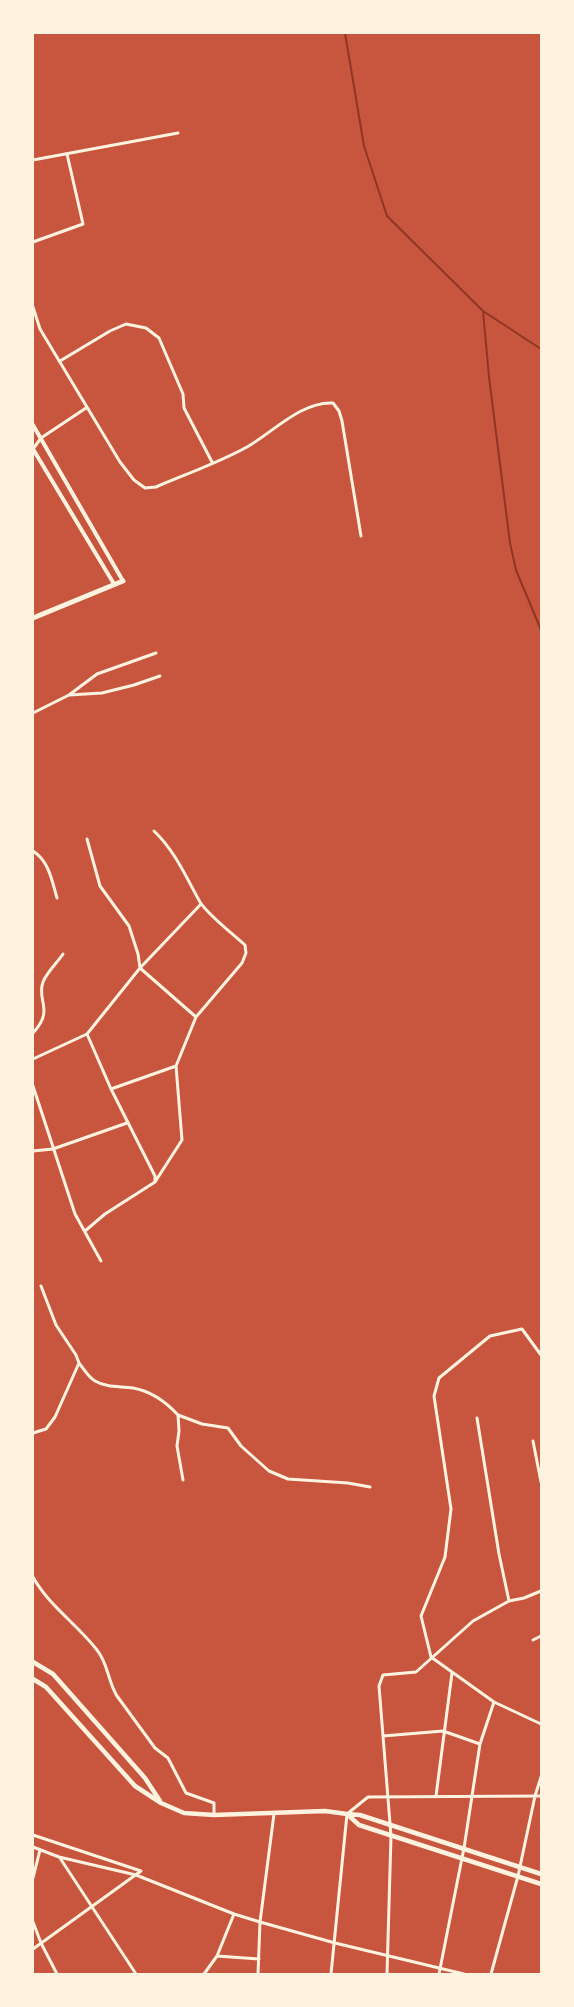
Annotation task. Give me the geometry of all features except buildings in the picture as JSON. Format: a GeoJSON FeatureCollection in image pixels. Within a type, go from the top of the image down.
{"type":"FeatureCollection","features":[{"type":"Feature","properties":{"kind":"main road"},"geometry":{"type":"LineString","coordinates":[[33,618],[123,580]]}},
{"type":"Feature","properties":{"kind":"main road"},"geometry":{"type":"LineString","coordinates":[[33,1662],[53,1674],[146,1778],[161,1803]]}},
{"type":"Feature","properties":{"kind":"main road"},"geometry":{"type":"LineString","coordinates":[[33,1679],[46,1687],[135,1786],[161,1803],[184,1813],[214,1815],[325,1811],[360,1815],[541,1874]]}},
{"type":"Feature","properties":{"kind":"main road"},"geometry":{"type":"LineString","coordinates":[[347,1814],[359,1824],[391,1836],[541,1884]]}},
{"type":"Feature","properties":{"kind":"street"},"geometry":{"type":"LineString","coordinates":[[33,160],[178,133]]}},
{"type":"Feature","properties":{"kind":"street"},"geometry":{"type":"LineString","coordinates":[[33,242],[83,224],[67,154]]}},
{"type":"Feature","properties":{"kind":"street"},"geometry":{"type":"LineString","coordinates":[[33,306],[40,330],[86,408],[127,471],[145,488],[156,487],[246,447],[309,406],[321,402],[333,403],[342,421],[361,536]]}},
{"type":"Feature","properties":{"kind":"street"},"geometry":{"type":"LineString","coordinates":[[60,361],[126,324],[146,328],[159,338],[183,394],[184,408],[212,462]]}},
{"type":"Feature","properties":{"kind":"street"},"geometry":{"type":"LineString","coordinates":[[86,408],[41,438],[33,449],[114,584]]}},
{"type":"Feature","properties":{"kind":"street"},"geometry":{"type":"LineString","coordinates":[[33,425],[123,580]]}},
{"type":"Feature","properties":{"kind":"street"},"geometry":{"type":"LineString","coordinates":[[33,713],[69,695],[97,674],[156,653]]}},
{"type":"Feature","properties":{"kind":"street"},"geometry":{"type":"LineString","coordinates":[[69,695],[102,693],[160,676]]}},
{"type":"Feature","properties":{"kind":"street"},"geometry":{"type":"LineString","coordinates":[[85,1230],[105,1214],[155,1182],[182,1140],[176,1066],[196,1017],[242,963],[246,953],[245,945],[201,904],[166,842],[154,831]]}},
{"type":"Feature","properties":{"kind":"street"},"geometry":{"type":"LineString","coordinates":[[87,839],[100,886],[129,926],[140,968],[196,1017]]}},
{"type":"Feature","properties":{"kind":"street"},"geometry":{"type":"LineString","coordinates":[[33,851],[40,856],[51,874],[57,898]]}},
{"type":"Feature","properties":{"kind":"street"},"geometry":{"type":"LineString","coordinates":[[33,1059],[87,1034],[140,968],[201,904]]}},
{"type":"Feature","properties":{"kind":"street"},"geometry":{"type":"LineString","coordinates":[[33,1033],[40,1025],[45,1007],[42,989],[44,980],[63,954]]}},
{"type":"Feature","properties":{"kind":"street"},"geometry":{"type":"LineString","coordinates":[[87,1034],[127,1123],[155,1176],[155,1182]]}},
{"type":"Feature","properties":{"kind":"street"},"geometry":{"type":"LineString","coordinates":[[111,1089],[176,1066]]}},
{"type":"Feature","properties":{"kind":"street"},"geometry":{"type":"LineString","coordinates":[[33,1086],[75,1214],[101,1262]]}},
{"type":"Feature","properties":{"kind":"street"},"geometry":{"type":"LineString","coordinates":[[33,1151],[53,1149],[127,1123]]}},
{"type":"Feature","properties":{"kind":"street"},"geometry":{"type":"LineString","coordinates":[[40,1286],[56,1325],[79,1363],[95,1381],[107,1386],[145,1392],[155,1396],[178,1415],[202,1424],[228,1428],[242,1446],[268,1471],[288,1479],[348,1483],[370,1487]]}},
{"type":"Feature","properties":{"kind":"street"},"geometry":{"type":"LineString","coordinates":[[541,1355],[522,1329],[490,1336],[439,1378],[434,1396],[451,1509],[445,1557],[421,1616],[431,1657],[494,1702],[541,1724]]}},
{"type":"Feature","properties":{"kind":"street"},"geometry":{"type":"LineString","coordinates":[[33,1433],[46,1429],[55,1417],[79,1363]]}},
{"type":"Feature","properties":{"kind":"street"},"geometry":{"type":"LineString","coordinates":[[178,1415],[177,1446],[183,1480]]}},
{"type":"Feature","properties":{"kind":"street"},"geometry":{"type":"LineString","coordinates":[[477,1418],[499,1554],[509,1600]]}},
{"type":"Feature","properties":{"kind":"street"},"geometry":{"type":"LineString","coordinates":[[533,1441],[541,1482]]}},
{"type":"Feature","properties":{"kind":"street"},"geometry":{"type":"LineString","coordinates":[[33,1577],[52,1604],[99,1652],[112,1688],[155,1748],[168,1758],[186,1793],[214,1803],[214,1815]]}},
{"type":"Feature","properties":{"kind":"street"},"geometry":{"type":"LineString","coordinates":[[387,1974],[391,1836],[379,1686],[383,1675],[416,1672],[473,1621],[509,1600],[524,1598],[541,1591]]}},
{"type":"Feature","properties":{"kind":"street"},"geometry":{"type":"LineString","coordinates":[[533,1640],[541,1636]]}},
{"type":"Feature","properties":{"kind":"street"},"geometry":{"type":"LineString","coordinates":[[435,1796],[452,1673]]}},
{"type":"Feature","properties":{"kind":"street"},"geometry":{"type":"LineString","coordinates":[[439,1974],[464,1848],[480,1744],[494,1702]]}},
{"type":"Feature","properties":{"kind":"street"},"geometry":{"type":"LineString","coordinates":[[383,1736],[443,1731],[480,1744]]}},
{"type":"Feature","properties":{"kind":"street"},"geometry":{"type":"LineString","coordinates":[[491,1974],[518,1876],[541,1777]]}},
{"type":"Feature","properties":{"kind":"street"},"geometry":{"type":"LineString","coordinates":[[331,1974],[347,1814],[368,1797],[541,1796]]}},
{"type":"Feature","properties":{"kind":"street"},"geometry":{"type":"LineString","coordinates":[[258,1974],[260,1922],[274,1814]]}},
{"type":"Feature","properties":{"kind":"street"},"geometry":{"type":"LineString","coordinates":[[33,1835],[141,1871],[33,1948]]}},
{"type":"Feature","properties":{"kind":"street"},"geometry":{"type":"LineString","coordinates":[[33,1847],[59,1857],[136,1875],[260,1922],[335,1943],[464,1974]]}},
{"type":"Feature","properties":{"kind":"street"},"geometry":{"type":"LineString","coordinates":[[33,1878],[40,1850]]}},
{"type":"Feature","properties":{"kind":"street"},"geometry":{"type":"LineString","coordinates":[[59,1857],[136,1974]]}},
{"type":"Feature","properties":{"kind":"street"},"geometry":{"type":"LineString","coordinates":[[204,1974],[217,1956],[234,1914]]}},
{"type":"Feature","properties":{"kind":"street"},"geometry":{"type":"LineString","coordinates":[[33,1922],[57,1974]]}},
{"type":"Feature","properties":{"kind":"street"},"geometry":{"type":"LineString","coordinates":[[217,1956],[259,1959]]}},
{"type":"Feature","properties":{"kind":"waterway"},"geometry":{"type":"LineString","coordinates":[[345,33],[364,146],[387,216],[483,311],[541,349]]}},
{"type":"Feature","properties":{"kind":"waterway"},"geometry":{"type":"LineString","coordinates":[[483,311],[510,543],[516,570],[541,630]]}}]}
